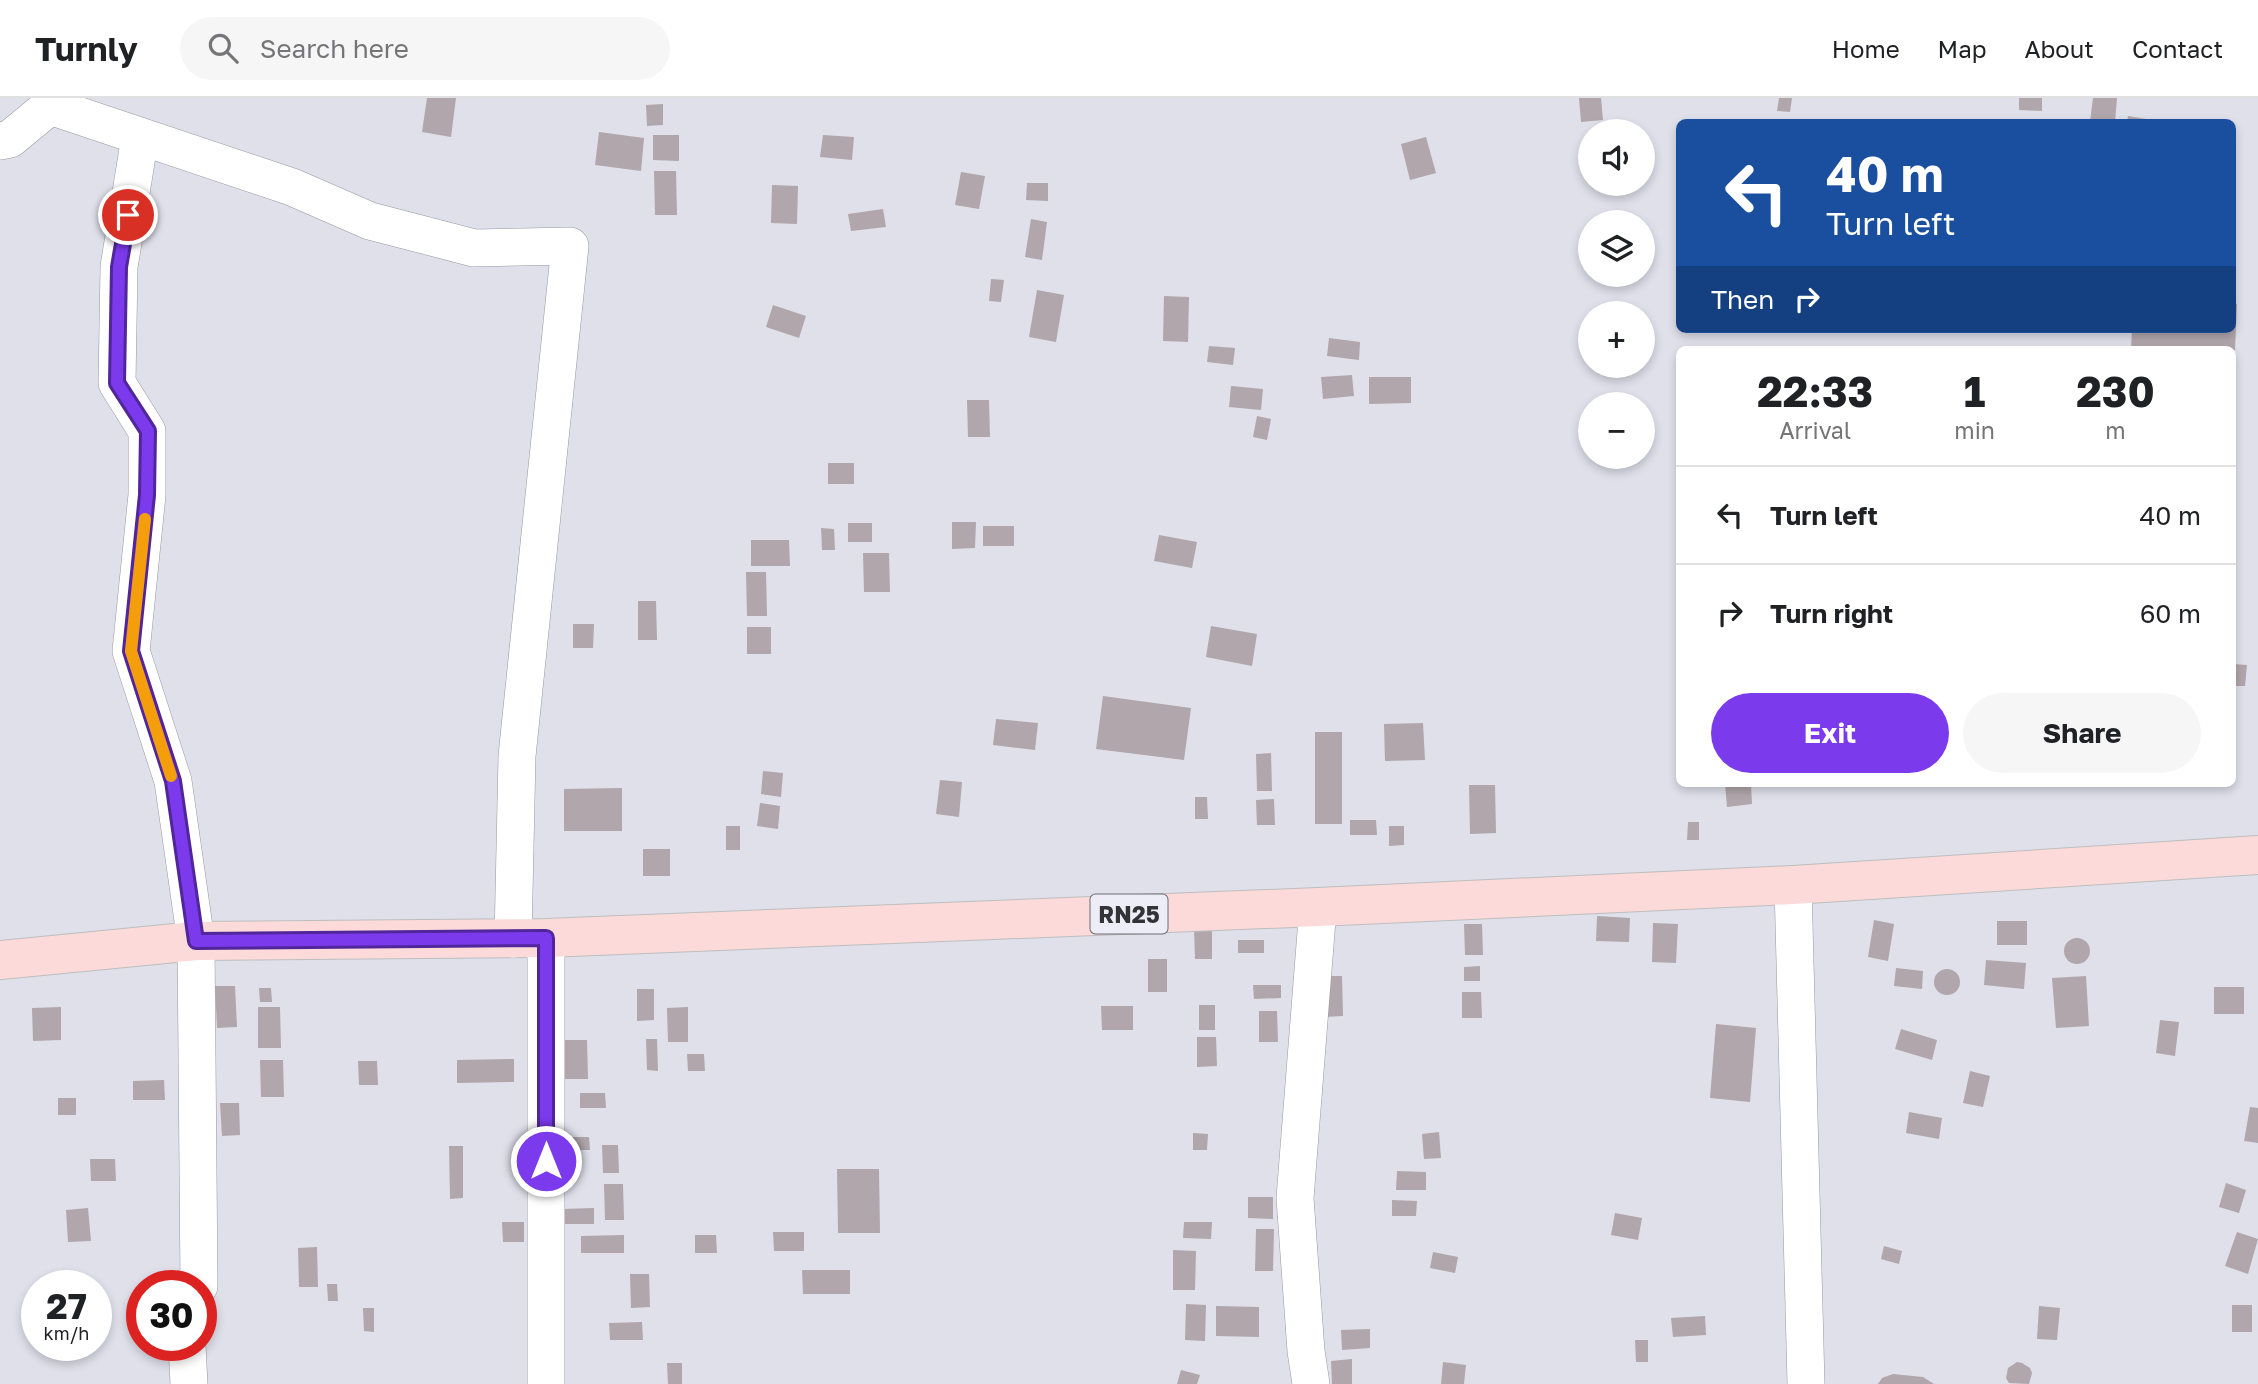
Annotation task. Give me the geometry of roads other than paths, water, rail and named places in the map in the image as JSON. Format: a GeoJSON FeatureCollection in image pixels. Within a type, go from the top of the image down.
{"type":"FeatureCollection","features":[{"type":"Feature","properties":{"kind":"main road","name":"RN25"},"geometry":{"type":"LineString","coordinates":[[0,960],[196,941],[529,938],[1318,907],[1793,885],[2258,855]]}},
{"type":"Feature","properties":{"kind":"street"},"geometry":{"type":"LineString","coordinates":[[0,141],[10,139],[50,106],[292,187],[370,221],[474,248],[570,246],[517,756],[529,938],[546,1384]]}},
{"type":"Feature","properties":{"kind":"street"},"geometry":{"type":"LineString","coordinates":[[140,136],[119,267],[117,383],[148,431],[147,495],[131,651],[173,781],[196,941],[199,1270]]}},
{"type":"Feature","properties":{"kind":"street"},"geometry":{"type":"LineString","coordinates":[[1793,885],[1806,1384]]}},
{"type":"Feature","properties":{"kind":"street"},"geometry":{"type":"LineString","coordinates":[[1311,1384],[1306,1351],[1295,1198],[1318,907]]}},
{"type":"Feature","properties":{"kind":"street"},"geometry":{"type":"LineString","coordinates":[[188,1361],[189,1384]]}}]}
